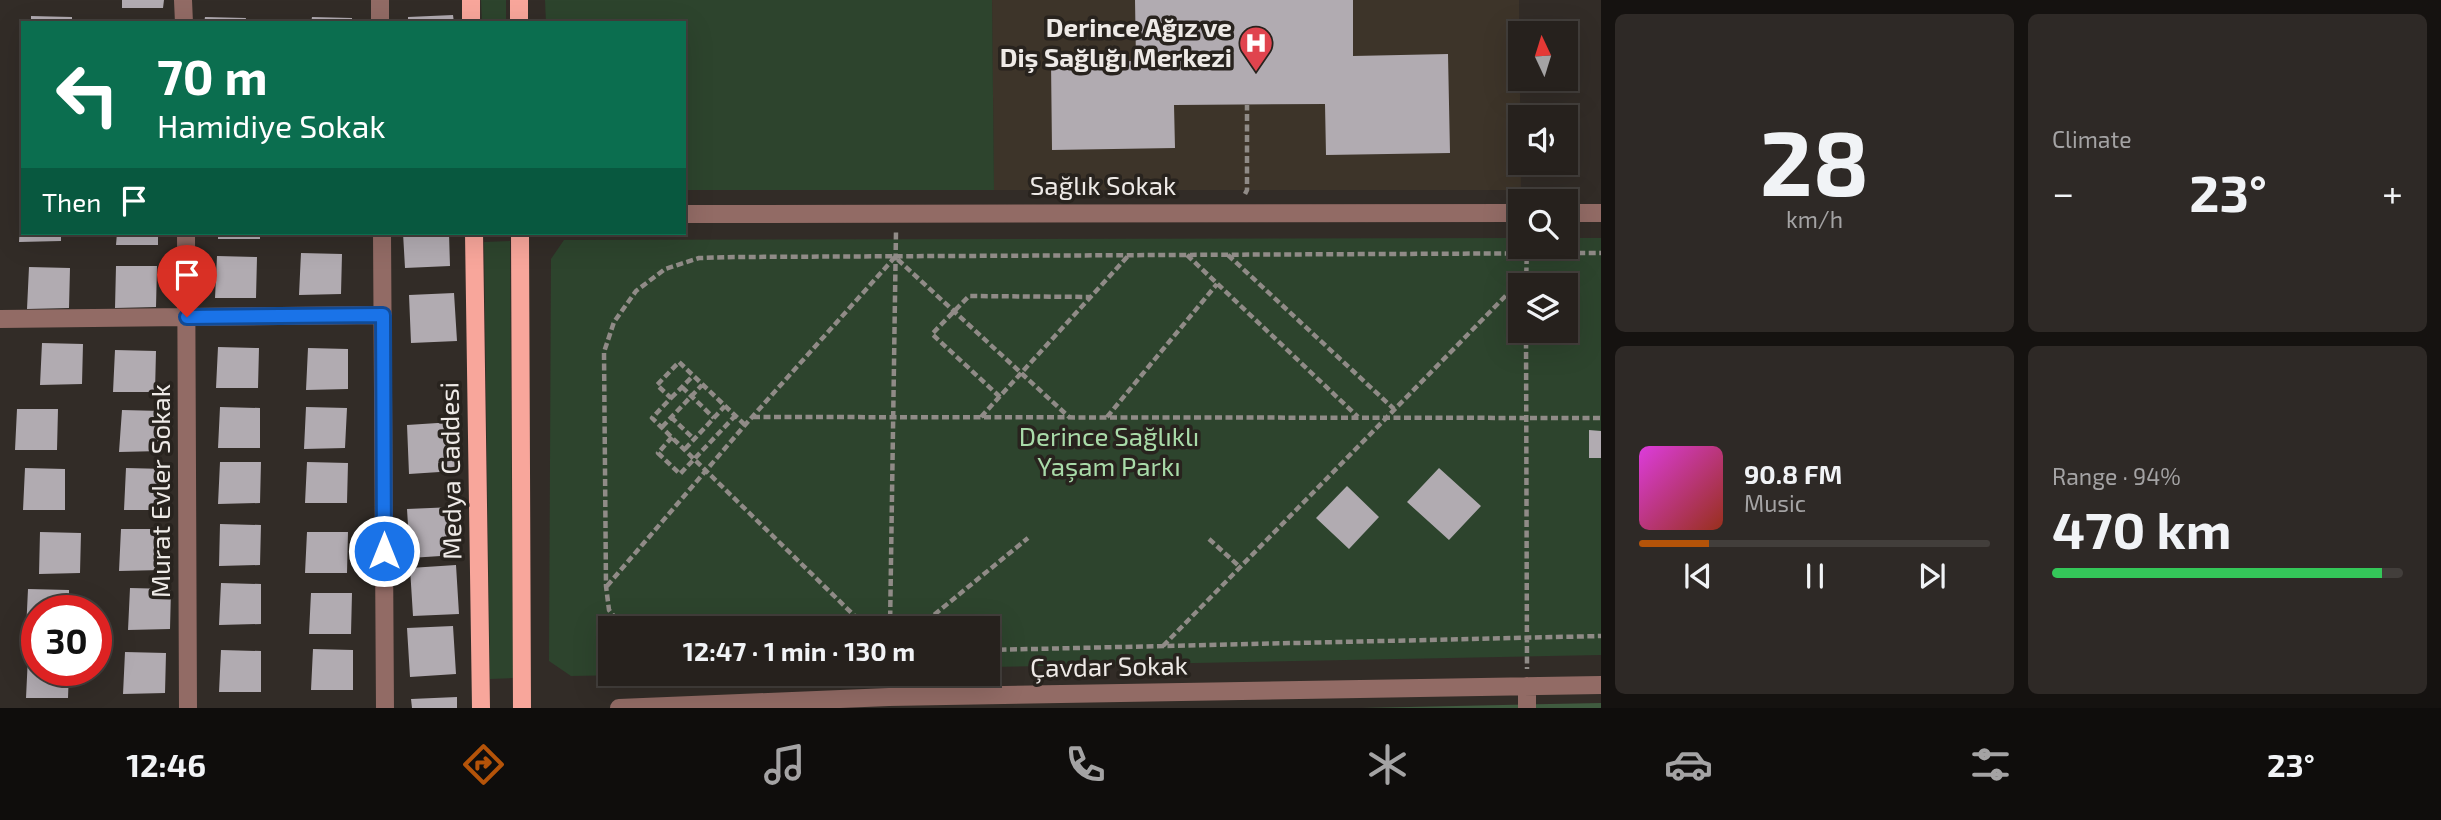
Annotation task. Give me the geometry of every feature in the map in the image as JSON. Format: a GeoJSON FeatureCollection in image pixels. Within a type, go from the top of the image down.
{"type":"FeatureCollection","features":[{"type":"Feature","properties":{"kind":"main road"},"geometry":{"type":"LineString","coordinates":[[471,0],[471,21]]}},
{"type":"Feature","properties":{"kind":"main road"},"geometry":{"type":"LineString","coordinates":[[519,0],[519,21]]}},
{"type":"Feature","properties":{"kind":"main road","name":"Medya Caddesi"},"geometry":{"type":"LineString","coordinates":[[474,235],[481,708]]}},
{"type":"Feature","properties":{"kind":"main road"},"geometry":{"type":"LineString","coordinates":[[520,235],[522,708]]}},
{"type":"Feature","properties":{"kind":"street"},"geometry":{"type":"LineString","coordinates":[[183,0],[184,21]]}},
{"type":"Feature","properties":{"kind":"street"},"geometry":{"type":"LineString","coordinates":[[380,0],[380,21]]}},
{"type":"Feature","properties":{"kind":"street","name":"Sağlık Sokak"},"geometry":{"type":"LineString","coordinates":[[686,214],[1508,213]]}},
{"type":"Feature","properties":{"kind":"street"},"geometry":{"type":"LineString","coordinates":[[1578,213],[1601,213]]}},
{"type":"Feature","properties":{"kind":"street","name":"Murat Evler Sokak"},"geometry":{"type":"LineString","coordinates":[[186,235],[188,708]]}},
{"type":"Feature","properties":{"kind":"street"},"geometry":{"type":"LineString","coordinates":[[382,235],[385,708]]}},
{"type":"Feature","properties":{"kind":"street"},"geometry":{"type":"LineString","coordinates":[[0,319],[383,315]]}},
{"type":"Feature","properties":{"kind":"street","name":"Çavdar Sokak"},"geometry":{"type":"LineString","coordinates":[[619,708],[889,697],[1601,685]]}},
{"type":"Feature","properties":{"kind":"street"},"geometry":{"type":"LineString","coordinates":[[1527,687],[1527,708]]}},
{"type":"Feature","properties":{"kind":"path"},"geometry":{"type":"LineString","coordinates":[[1237,212],[1247,190],[1247,105]]}},
{"type":"Feature","properties":{"kind":"path"},"geometry":{"type":"LineString","coordinates":[[890,616],[896,212]]}},
{"type":"Feature","properties":{"kind":"path"},"geometry":{"type":"LineString","coordinates":[[614,616],[609,610],[606,586],[604,352],[614,322],[636,291],[665,269],[699,258],[1508,254]]}},
{"type":"Feature","properties":{"kind":"path"},"geometry":{"type":"LineString","coordinates":[[1578,254],[1601,254]]}},
{"type":"Feature","properties":{"kind":"path"},"geometry":{"type":"LineString","coordinates":[[981,417],[1129,255]]}},
{"type":"Feature","properties":{"kind":"path"},"geometry":{"type":"LineString","coordinates":[[1186,255],[1358,418]]}},
{"type":"Feature","properties":{"kind":"path"},"geometry":{"type":"LineString","coordinates":[[1228,255],[1395,409]]}},
{"type":"Feature","properties":{"kind":"path"},"geometry":{"type":"LineString","coordinates":[[895,257],[1069,417]]}},
{"type":"Feature","properties":{"kind":"path"},"geometry":{"type":"LineString","coordinates":[[606,586],[895,257]]}},
{"type":"Feature","properties":{"kind":"path"},"geometry":{"type":"LineString","coordinates":[[1106,417],[1217,284]]}},
{"type":"Feature","properties":{"kind":"path"},"geometry":{"type":"LineString","coordinates":[[1162,646],[1508,293]]}},
{"type":"Feature","properties":{"kind":"path"},"geometry":{"type":"LineString","coordinates":[[1000,397],[932,334],[969,296],[1091,297]]}},
{"type":"Feature","properties":{"kind":"path"},"geometry":{"type":"LineString","coordinates":[[1526,343],[1527,687]]}},
{"type":"Feature","properties":{"kind":"path"},"geometry":{"type":"LineString","coordinates":[[671,398],[657,385],[679,362],[745,425]]}},
{"type":"Feature","properties":{"kind":"path"},"geometry":{"type":"LineString","coordinates":[[693,376],[652,418],[855,616]]}},
{"type":"Feature","properties":{"kind":"path"},"geometry":{"type":"LineString","coordinates":[[662,427],[702,385]]}},
{"type":"Feature","properties":{"kind":"path"},"geometry":{"type":"LineString","coordinates":[[682,387],[714,418]]}},
{"type":"Feature","properties":{"kind":"path"},"geometry":{"type":"LineString","coordinates":[[685,450],[725,406]]}},
{"type":"Feature","properties":{"kind":"path"},"geometry":{"type":"LineString","coordinates":[[672,437],[658,453],[680,474],[734,416]]}},
{"type":"Feature","properties":{"kind":"path"},"geometry":{"type":"LineString","coordinates":[[753,416],[1601,418]]}},
{"type":"Feature","properties":{"kind":"path"},"geometry":{"type":"LineString","coordinates":[[671,417],[694,439]]}},
{"type":"Feature","properties":{"kind":"path"},"geometry":{"type":"LineString","coordinates":[[933,616],[1028,538]]}},
{"type":"Feature","properties":{"kind":"path"},"geometry":{"type":"LineString","coordinates":[[1209,539],[1240,567]]}},
{"type":"Feature","properties":{"kind":"path"},"geometry":{"type":"LineString","coordinates":[[1000,650],[1601,636]]}},
{"type":"Feature","properties":{"kind":"shaded area","name":"Derince Ağız ve Diş Sağlığı Merkezi"},"geometry":{"type":"Polygon","coordinates":[[[992,0],[1519,0],[1519,21],[1508,21],[1508,91],[1520,91],[1520,105],[1508,105],[1508,175],[1521,175],[1521,189],[994,190],[992,0]]]}},
{"type":"Feature","properties":{"kind":"green space"},"geometry":{"type":"Polygon","coordinates":[[[481,0],[506,0],[506,21],[482,21],[481,0]]]}},
{"type":"Feature","properties":{"kind":"green space"},"geometry":{"type":"Polygon","coordinates":[[[545,0],[992,0],[994,190],[686,190],[686,21],[546,21],[545,0]]]}},
{"type":"Feature","properties":{"kind":"green space","name":"Derince Sağlıklı Yaşam Parkı"},"geometry":{"type":"Polygon","coordinates":[[[1508,238],[1508,259],[1578,259],[1578,238],[1601,238],[1601,655],[1000,667],[1000,616],[598,616],[598,676],[571,676],[549,661],[551,259],[564,240],[1508,238]]]}},
{"type":"Feature","properties":{"kind":"green space"},"geometry":{"type":"Polygon","coordinates":[[[510,241],[513,678],[490,679],[484,242],[510,241]]]}},
{"type":"Feature","properties":{"kind":"green space"},"geometry":{"type":"Polygon","coordinates":[[[1601,703],[1601,708],[1361,708],[1601,703]]]}},
{"type":"Feature","properties":{"kind":"building"},"geometry":{"type":"Polygon","coordinates":[[[122,0],[164,0],[163,8],[122,8],[122,0]]]}},
{"type":"Feature","properties":{"kind":"building"},"geometry":{"type":"Polygon","coordinates":[[[1135,0],[1353,0],[1353,56],[1448,54],[1450,153],[1326,155],[1325,104],[1174,105],[1175,148],[1052,150],[1051,62],[1136,61],[1135,0]]]}},
{"type":"Feature","properties":{"kind":"building"},"geometry":{"type":"Polygon","coordinates":[[[453,15],[454,21],[408,21],[408,17],[453,15]]]}},
{"type":"Feature","properties":{"kind":"building"},"geometry":{"type":"Polygon","coordinates":[[[31,16],[72,17],[72,21],[31,21],[31,16]]]}},
{"type":"Feature","properties":{"kind":"building"},"geometry":{"type":"Polygon","coordinates":[[[205,17],[246,18],[245,21],[204,21],[205,17]]]}},
{"type":"Feature","properties":{"kind":"building"},"geometry":{"type":"Polygon","coordinates":[[[312,17],[352,18],[352,21],[311,21],[312,17]]]}},
{"type":"Feature","properties":{"kind":"building"},"geometry":{"type":"Polygon","coordinates":[[[21,81],[21,119],[19,119],[21,81]]]}},
{"type":"Feature","properties":{"kind":"building"},"geometry":{"type":"Polygon","coordinates":[[[21,206],[21,235],[61,235],[61,241],[19,242],[21,206]]]}},
{"type":"Feature","properties":{"kind":"building"},"geometry":{"type":"Polygon","coordinates":[[[117,235],[158,235],[158,245],[116,245],[117,235]]]}},
{"type":"Feature","properties":{"kind":"building"},"geometry":{"type":"Polygon","coordinates":[[[218,235],[260,235],[260,239],[218,239],[218,235]]]}},
{"type":"Feature","properties":{"kind":"building"},"geometry":{"type":"Polygon","coordinates":[[[403,235],[449,235],[450,266],[405,268],[403,235]]]}},
{"type":"Feature","properties":{"kind":"building"},"geometry":{"type":"Polygon","coordinates":[[[301,253],[342,254],[341,294],[299,295],[301,253]]]}},
{"type":"Feature","properties":{"kind":"building"},"geometry":{"type":"Polygon","coordinates":[[[217,256],[257,257],[256,298],[215,298],[217,256]]]}},
{"type":"Feature","properties":{"kind":"building"},"geometry":{"type":"Polygon","coordinates":[[[116,266],[157,266],[156,307],[115,308],[116,266]]]}},
{"type":"Feature","properties":{"kind":"building"},"geometry":{"type":"Polygon","coordinates":[[[29,267],[70,268],[69,308],[27,309],[29,267]]]}},
{"type":"Feature","properties":{"kind":"building"},"geometry":{"type":"Polygon","coordinates":[[[454,293],[457,341],[411,343],[409,295],[454,293]]]}},
{"type":"Feature","properties":{"kind":"building"},"geometry":{"type":"Polygon","coordinates":[[[42,343],[83,344],[82,384],[40,385],[42,343]]]}},
{"type":"Feature","properties":{"kind":"building"},"geometry":{"type":"Polygon","coordinates":[[[218,347],[259,348],[258,388],[216,388],[218,347]]]}},
{"type":"Feature","properties":{"kind":"building"},"geometry":{"type":"Polygon","coordinates":[[[308,348],[348,349],[348,389],[306,390],[308,348]]]}},
{"type":"Feature","properties":{"kind":"building"},"geometry":{"type":"Polygon","coordinates":[[[115,350],[156,351],[155,392],[113,392],[115,350]]]}},
{"type":"Feature","properties":{"kind":"building"},"geometry":{"type":"Polygon","coordinates":[[[220,407],[260,408],[260,448],[218,448],[220,407]]]}},
{"type":"Feature","properties":{"kind":"building"},"geometry":{"type":"Polygon","coordinates":[[[306,407],[347,408],[345,448],[304,449],[306,407]]]}},
{"type":"Feature","properties":{"kind":"building"},"geometry":{"type":"Polygon","coordinates":[[[17,409],[58,409],[57,450],[15,450],[17,409]]]}},
{"type":"Feature","properties":{"kind":"building"},"geometry":{"type":"Polygon","coordinates":[[[122,410],[162,411],[161,451],[119,452],[122,410]]]}},
{"type":"Feature","properties":{"kind":"building"},"geometry":{"type":"Polygon","coordinates":[[[453,422],[455,471],[409,474],[407,425],[453,422]]]}},
{"type":"Feature","properties":{"kind":"building"},"geometry":{"type":"Polygon","coordinates":[[[1589,430],[1601,431],[1601,458],[1589,458],[1589,430]]]}},
{"type":"Feature","properties":{"kind":"building"},"geometry":{"type":"Polygon","coordinates":[[[220,462],[261,462],[260,503],[218,504],[220,462]]]}},
{"type":"Feature","properties":{"kind":"building"},"geometry":{"type":"Polygon","coordinates":[[[307,462],[348,463],[347,503],[305,503],[307,462]]]}},
{"type":"Feature","properties":{"kind":"building"},"geometry":{"type":"Polygon","coordinates":[[[25,468],[65,469],[65,510],[23,510],[25,468]]]}},
{"type":"Feature","properties":{"kind":"building"},"geometry":{"type":"Polygon","coordinates":[[[126,468],[166,469],[166,510],[124,510],[126,468]]]}},
{"type":"Feature","properties":{"kind":"building"},"geometry":{"type":"Polygon","coordinates":[[[1439,468],[1481,506],[1449,540],[1407,502],[1439,468]]]}},
{"type":"Feature","properties":{"kind":"building"},"geometry":{"type":"Polygon","coordinates":[[[1347,486],[1379,517],[1349,549],[1316,518],[1347,486]]]}},
{"type":"Feature","properties":{"kind":"building"},"geometry":{"type":"Polygon","coordinates":[[[454,507],[456,555],[410,558],[407,509],[454,507]]]}},
{"type":"Feature","properties":{"kind":"building"},"geometry":{"type":"Polygon","coordinates":[[[220,524],[261,525],[260,565],[219,566],[220,524]]]}},
{"type":"Feature","properties":{"kind":"building"},"geometry":{"type":"Polygon","coordinates":[[[121,529],[162,529],[161,570],[119,571],[121,529]]]}},
{"type":"Feature","properties":{"kind":"building"},"geometry":{"type":"Polygon","coordinates":[[[40,532],[81,533],[80,573],[39,574],[40,532]]]}},
{"type":"Feature","properties":{"kind":"building"},"geometry":{"type":"Polygon","coordinates":[[[307,532],[348,532],[347,573],[305,573],[307,532]]]}},
{"type":"Feature","properties":{"kind":"building"},"geometry":{"type":"Polygon","coordinates":[[[456,565],[459,614],[413,616],[410,568],[456,565]]]}},
{"type":"Feature","properties":{"kind":"building"},"geometry":{"type":"Polygon","coordinates":[[[221,583],[261,584],[261,624],[219,625],[221,583]]]}},
{"type":"Feature","properties":{"kind":"building"},"geometry":{"type":"Polygon","coordinates":[[[130,588],[171,589],[170,629],[128,630],[130,588]]]}},
{"type":"Feature","properties":{"kind":"building"},"geometry":{"type":"Polygon","coordinates":[[[28,589],[69,590],[69,595],[28,595],[28,589]]]}},
{"type":"Feature","properties":{"kind":"building"},"geometry":{"type":"Polygon","coordinates":[[[311,593],[352,593],[351,634],[309,634],[311,593]]]}},
{"type":"Feature","properties":{"kind":"building"},"geometry":{"type":"Polygon","coordinates":[[[453,626],[456,674],[410,677],[407,628],[453,626]]]}},
{"type":"Feature","properties":{"kind":"building"},"geometry":{"type":"Polygon","coordinates":[[[313,649],[353,650],[353,690],[311,690],[313,649]]]}},
{"type":"Feature","properties":{"kind":"building"},"geometry":{"type":"Polygon","coordinates":[[[221,650],[261,651],[261,692],[219,692],[221,650]]]}},
{"type":"Feature","properties":{"kind":"building"},"geometry":{"type":"Polygon","coordinates":[[[125,652],[166,653],[165,693],[123,694],[125,652]]]}},
{"type":"Feature","properties":{"kind":"building"},"geometry":{"type":"Polygon","coordinates":[[[27,686],[68,686],[68,698],[26,698],[27,686]]]}},
{"type":"Feature","properties":{"kind":"building"},"geometry":{"type":"Polygon","coordinates":[[[457,697],[457,708],[412,708],[411,699],[457,697]]]}},
{"type":"Feature","properties":{"kind":"place","name":"Derince Ağız ve Diş Sağlığı Merkezi"},"geometry":{"type":"Point","coordinates":[1256,73]}},
{"type":"Feature","properties":{"kind":"route"},"geometry":{"type":"LineString","coordinates":[[187,317],[383,315],[384,551]]}}]}
